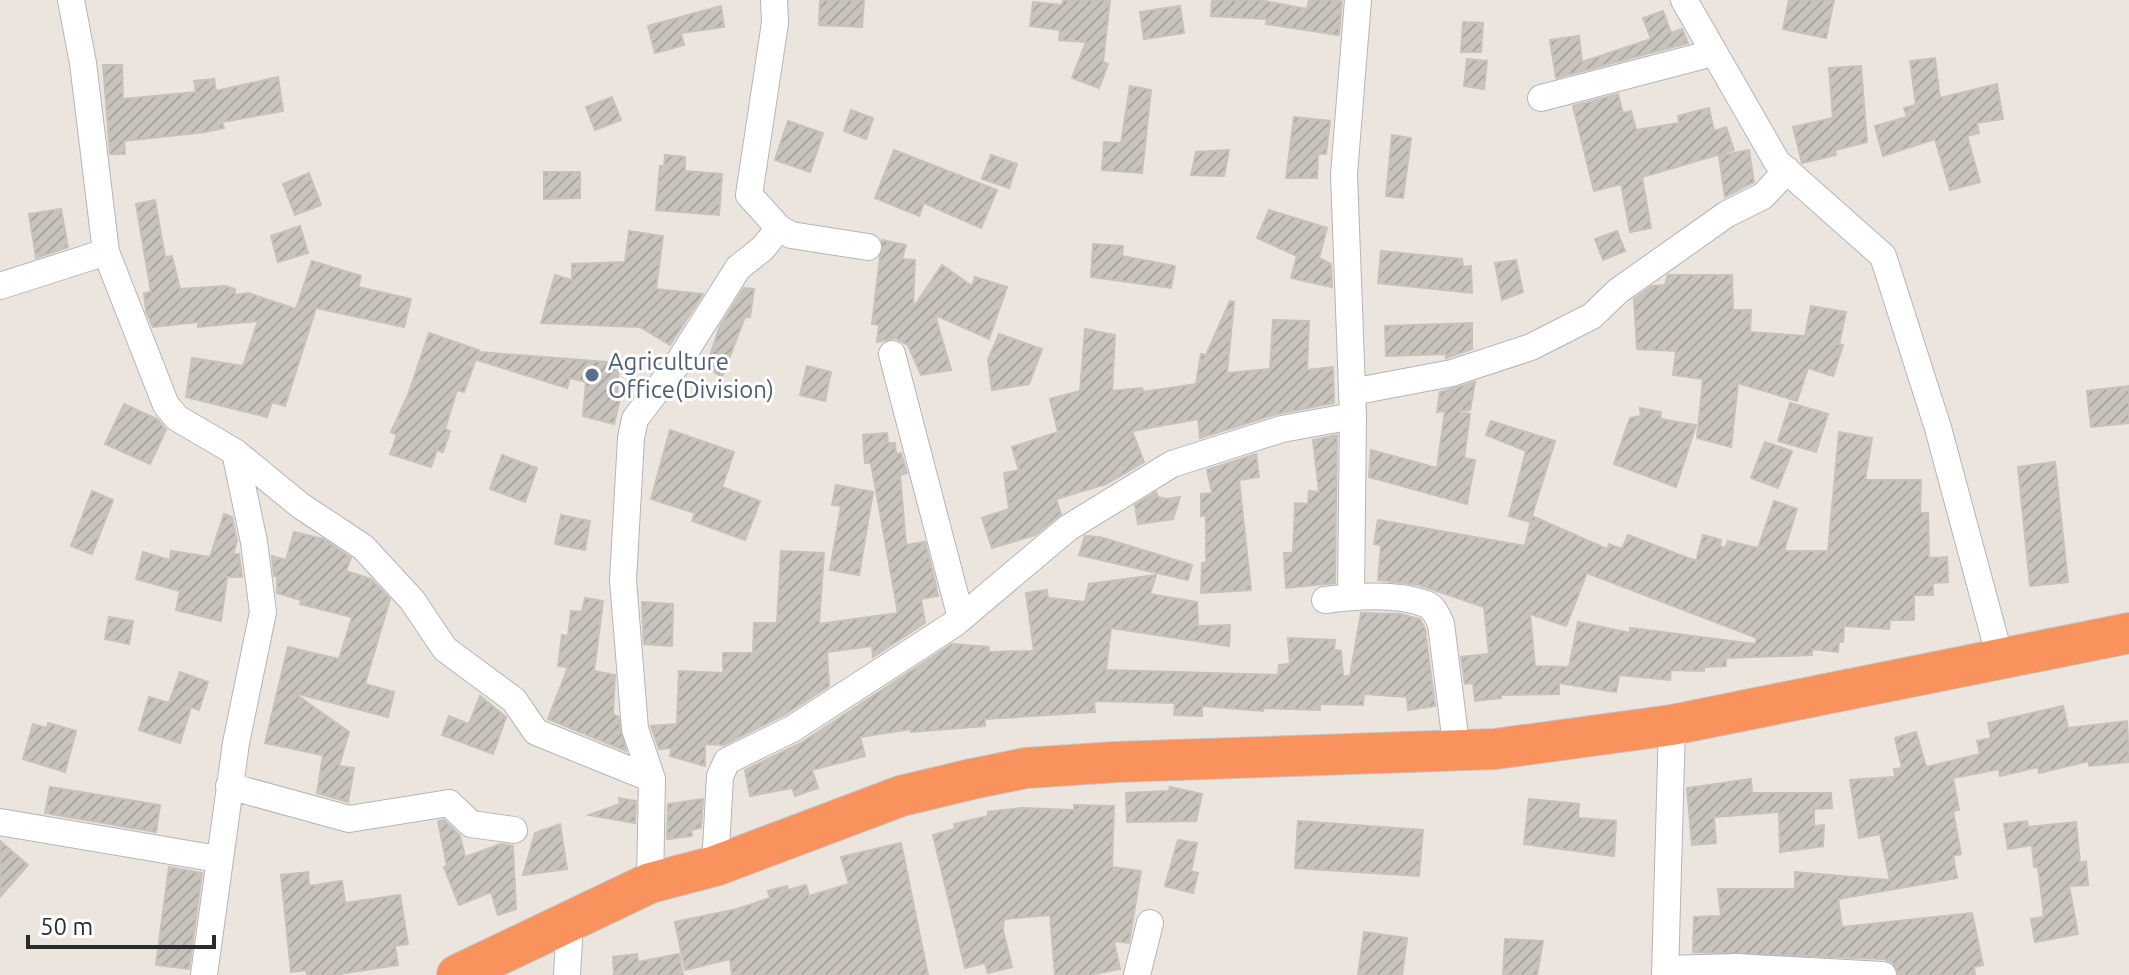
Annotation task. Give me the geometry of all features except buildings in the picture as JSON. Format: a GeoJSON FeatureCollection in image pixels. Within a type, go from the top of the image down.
{"type":"FeatureCollection","features":[{"type":"Feature","properties":{"kind":"highway"},"geometry":{"type":"LineString","coordinates":[[457,975],[570,924],[650,883],[715,866],[901,796],[1026,768],[1204,758],[1457,752],[1672,725],[2129,633]]}},
{"type":"Feature","properties":{"kind":"street"},"geometry":{"type":"LineString","coordinates":[[71,0],[87,92],[106,252],[166,405],[177,418],[235,452],[301,506],[363,547],[412,600],[445,649],[514,700],[536,732],[652,779]]}},
{"type":"Feature","properties":{"kind":"street"},"geometry":{"type":"LineString","coordinates":[[774,0],[775,23],[749,195],[779,228],[791,235],[868,247]]}},
{"type":"Feature","properties":{"kind":"street"},"geometry":{"type":"LineString","coordinates":[[1358,0],[1344,174],[1352,404],[1338,599],[1382,596],[1427,604],[1435,611],[1441,624],[1457,752]]}},
{"type":"Feature","properties":{"kind":"street"},"geometry":{"type":"LineString","coordinates":[[1684,0],[1777,162],[1883,256],[1938,428],[2000,658]]}},
{"type":"Feature","properties":{"kind":"street"},"geometry":{"type":"LineString","coordinates":[[1541,98],[1713,53]]}},
{"type":"Feature","properties":{"kind":"street"},"geometry":{"type":"LineString","coordinates":[[715,866],[720,776],[727,761],[792,729],[961,618],[1068,528],[1172,464],[1531,347],[1592,316],[1618,291],[1727,214],[1763,196],[1787,170]]}},
{"type":"Feature","properties":{"kind":"street"},"geometry":{"type":"LineString","coordinates":[[650,883],[652,779],[635,729],[623,580],[631,438],[635,419],[680,360],[738,268],[763,248],[779,228]]}},
{"type":"Feature","properties":{"kind":"street"},"geometry":{"type":"LineString","coordinates":[[0,286],[106,252]]}},
{"type":"Feature","properties":{"kind":"street"},"geometry":{"type":"LineString","coordinates":[[892,354],[961,618]]}},
{"type":"Feature","properties":{"kind":"street"},"geometry":{"type":"LineString","coordinates":[[204,975],[229,786],[263,612],[254,542],[235,452]]}},
{"type":"Feature","properties":{"kind":"street"},"geometry":{"type":"LineString","coordinates":[[1672,725],[1665,972],[1736,967],[1883,975]]}},
{"type":"Feature","properties":{"kind":"street"},"geometry":{"type":"LineString","coordinates":[[229,786],[349,819],[449,803],[471,824],[514,830]]}},
{"type":"Feature","properties":{"kind":"street"},"geometry":{"type":"LineString","coordinates":[[0,822],[218,859]]}},
{"type":"Feature","properties":{"kind":"street"},"geometry":{"type":"LineString","coordinates":[[1137,975],[1150,923]]}},
{"type":"Feature","properties":{"kind":"street"},"geometry":{"type":"LineString","coordinates":[[567,975],[570,924]]}},
{"type":"Feature","properties":{"kind":"place","name":"Agriculture Office(Division)"},"geometry":{"type":"Point","coordinates":[592,375]}}]}
